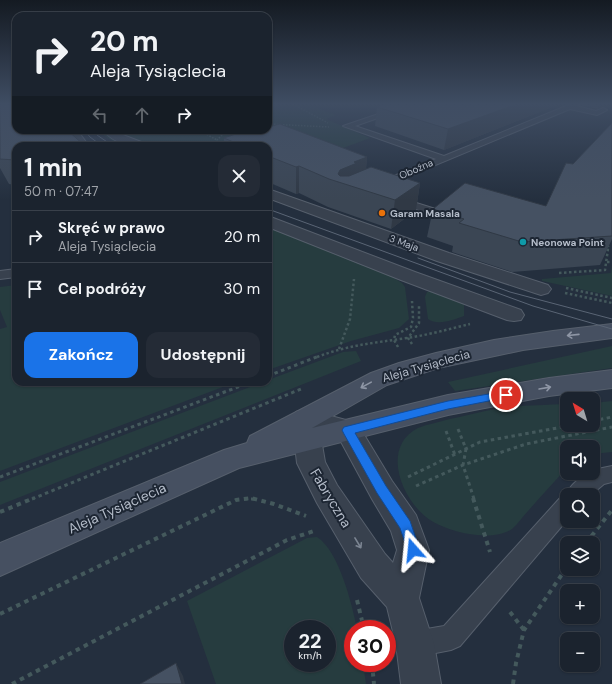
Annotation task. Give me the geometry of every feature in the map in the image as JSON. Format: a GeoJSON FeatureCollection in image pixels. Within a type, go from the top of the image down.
{"type":"FeatureCollection","features":[{"type":"Feature","properties":{"kind":"main road","name":"Aleja Tysiąclecia"},"geometry":{"type":"LineString","coordinates":[[0,560],[234,458],[306,430],[378,379],[424,364],[504,345],[554,337],[612,331]]}},
{"type":"Feature","properties":{"kind":"main road"},"geometry":{"type":"LineString","coordinates":[[348,430],[448,405],[549,387],[612,379]]}},
{"type":"Feature","properties":{"kind":"street"},"geometry":{"type":"LineString","coordinates":[[117,136],[130,142]]}},
{"type":"Feature","properties":{"kind":"street","name":"3 Maja"},"geometry":{"type":"LineString","coordinates":[[272,194],[443,257],[541,289]]}},
{"type":"Feature","properties":{"kind":"street"},"geometry":{"type":"LineString","coordinates":[[272,223],[415,279],[514,315]]}},
{"type":"Feature","properties":{"kind":"street"},"geometry":{"type":"LineString","coordinates":[[306,430],[348,430]]}},
{"type":"Feature","properties":{"kind":"street","name":"Fabryczna"},"geometry":{"type":"LineString","coordinates":[[306,430],[311,463],[338,511],[373,566],[402,598],[415,644],[421,684]]}},
{"type":"Feature","properties":{"kind":"street","name":"Fabryczna"},"geometry":{"type":"LineString","coordinates":[[348,430],[382,490],[405,525],[413,550],[402,598]]}},
{"type":"Feature","properties":{"kind":"lane"},"geometry":{"type":"LineString","coordinates":[[377,136],[442,158]]}},
{"type":"Feature","properties":{"kind":"lane","name":"Oboźna"},"geometry":{"type":"LineString","coordinates":[[438,213],[370,189],[498,136]]}},
{"type":"Feature","properties":{"kind":"lane"},"geometry":{"type":"LineString","coordinates":[[0,275],[12,274]]}},
{"type":"Feature","properties":{"kind":"lane"},"geometry":{"type":"LineString","coordinates":[[584,488],[599,476],[612,474]]}},
{"type":"Feature","properties":{"kind":"lane"},"geometry":{"type":"LineString","coordinates":[[415,644],[451,637],[560,513]]}},
{"type":"Feature","properties":{"kind":"path"},"geometry":{"type":"LineString","coordinates":[[210,136],[217,140],[221,136]]}},
{"type":"Feature","properties":{"kind":"path"},"geometry":{"type":"LineString","coordinates":[[609,240],[605,270],[532,275],[541,289],[566,288],[612,298]]}},
{"type":"Feature","properties":{"kind":"path"},"geometry":{"type":"LineString","coordinates":[[339,349],[350,319],[355,268],[350,253]]}},
{"type":"Feature","properties":{"kind":"path"},"geometry":{"type":"LineString","coordinates":[[607,262],[612,262]]}},
{"type":"Feature","properties":{"kind":"path"},"geometry":{"type":"LineString","coordinates":[[408,338],[419,326],[420,320],[415,279]]}},
{"type":"Feature","properties":{"kind":"path"},"geometry":{"type":"LineString","coordinates":[[563,293],[612,303]]}},
{"type":"Feature","properties":{"kind":"path"},"geometry":{"type":"LineString","coordinates":[[272,374],[339,349],[367,343],[408,338],[514,315]]}},
{"type":"Feature","properties":{"kind":"path"},"geometry":{"type":"LineString","coordinates":[[408,338],[424,364]]}},
{"type":"Feature","properties":{"kind":"path"},"geometry":{"type":"LineString","coordinates":[[0,477],[240,386]]}},
{"type":"Feature","properties":{"kind":"path"},"geometry":{"type":"LineString","coordinates":[[448,405],[466,449],[463,465],[499,582],[512,616],[524,630]]}},
{"type":"Feature","properties":{"kind":"path"},"geometry":{"type":"LineString","coordinates":[[600,420],[612,418]]}},
{"type":"Feature","properties":{"kind":"path"},"geometry":{"type":"LineString","coordinates":[[440,475],[463,465],[526,444],[612,427]]}},
{"type":"Feature","properties":{"kind":"path"},"geometry":{"type":"LineString","coordinates":[[382,490],[480,442],[560,428]]}},
{"type":"Feature","properties":{"kind":"path"},"geometry":{"type":"LineString","coordinates":[[0,614],[236,500],[252,498],[274,504],[315,520],[338,511]]}},
{"type":"Feature","properties":{"kind":"path"},"geometry":{"type":"LineString","coordinates":[[592,536],[612,510]]}},
{"type":"Feature","properties":{"kind":"path"},"geometry":{"type":"LineString","coordinates":[[12,684],[287,540]]}},
{"type":"Feature","properties":{"kind":"path"},"geometry":{"type":"LineString","coordinates":[[513,684],[516,663],[524,630],[561,576]]}},
{"type":"Feature","properties":{"kind":"path"},"geometry":{"type":"LineString","coordinates":[[373,672],[374,684]]}},
{"type":"Feature","properties":{"kind":"green space"},"geometry":{"type":"Polygon","coordinates":[[[105,136],[365,136],[370,138],[319,157],[272,147],[272,142],[114,142],[105,136]]]}},
{"type":"Feature","properties":{"kind":"green space"},"geometry":{"type":"Polygon","coordinates":[[[272,226],[386,273],[402,283],[405,287],[409,319],[399,328],[351,341],[272,369],[272,226]]]}},
{"type":"Feature","properties":{"kind":"green space"},"geometry":{"type":"Polygon","coordinates":[[[612,265],[612,296],[542,281],[542,279],[611,273],[612,265]]]}},
{"type":"Feature","properties":{"kind":"green space"},"geometry":{"type":"Polygon","coordinates":[[[12,286],[12,386],[225,386],[0,471],[0,329],[7,327],[0,310],[0,287],[12,286]]]}},
{"type":"Feature","properties":{"kind":"green space"},"geometry":{"type":"Polygon","coordinates":[[[431,291],[464,304],[464,316],[450,321],[441,322],[428,319],[425,297],[427,292],[431,291]]]}},
{"type":"Feature","properties":{"kind":"green space"},"geometry":{"type":"Polygon","coordinates":[[[612,346],[612,368],[455,391],[448,382],[612,346]]]}},
{"type":"Feature","properties":{"kind":"green space"},"geometry":{"type":"Polygon","coordinates":[[[356,351],[361,361],[0,505],[0,482],[252,386],[272,386],[272,379],[343,352],[356,351]]]}},
{"type":"Feature","properties":{"kind":"green space"},"geometry":{"type":"Polygon","coordinates":[[[612,401],[612,452],[600,453],[600,440],[560,440],[560,476],[514,527],[503,533],[492,535],[468,534],[444,527],[426,517],[417,508],[403,485],[399,472],[398,459],[400,447],[407,436],[418,428],[450,419],[502,408],[560,404],[560,432],[600,432],[600,402],[612,401]]]}},
{"type":"Feature","properties":{"kind":"green space"},"geometry":{"type":"Polygon","coordinates":[[[317,537],[325,544],[338,566],[348,593],[355,620],[344,620],[344,672],[364,672],[366,684],[216,684],[187,601],[307,538],[317,537]]]}},
{"type":"Feature","properties":{"kind":"building"},"geometry":{"type":"Polygon","coordinates":[[[0,136],[74,136],[80,142],[12,142],[12,160],[0,159],[0,136]]]}},
{"type":"Feature","properties":{"kind":"building"},"geometry":{"type":"Polygon","coordinates":[[[230,136],[311,136],[367,157],[340,170],[338,174],[340,176],[349,176],[371,167],[420,183],[395,200],[329,179],[299,166],[296,167],[272,158],[272,142],[234,142],[224,138],[230,136]]]}},
{"type":"Feature","properties":{"kind":"building"},"geometry":{"type":"Polygon","coordinates":[[[600,136],[612,136],[612,236],[522,242],[459,223],[464,219],[433,209],[465,183],[546,206],[566,163],[573,164],[600,136]]]}},
{"type":"Feature","properties":{"kind":"building"},"geometry":{"type":"Polygon","coordinates":[[[176,663],[182,684],[140,684],[176,663]]]}},
{"type":"Feature","properties":{"kind":"tram line"},"geometry":{"type":"LineString","coordinates":[[89,136],[97,142]]}},
{"type":"Feature","properties":{"kind":"tram line"},"geometry":{"type":"LineString","coordinates":[[98,136],[107,142]]}},
{"type":"Feature","properties":{"kind":"tram line"},"geometry":{"type":"LineString","coordinates":[[272,210],[533,306],[612,329]]}},
{"type":"Feature","properties":{"kind":"tram line"},"geometry":{"type":"LineString","coordinates":[[418,258],[510,292],[612,319]]}},
{"type":"Feature","properties":{"kind":"place","name":"Garam Masala"},"geometry":{"type":"Point","coordinates":[382,213]}},
{"type":"Feature","properties":{"kind":"place","name":"Neonowa Point"},"geometry":{"type":"Point","coordinates":[523,242]}},
{"type":"Feature","properties":{"kind":"route"},"geometry":{"type":"LineString","coordinates":[[413,550],[405,525],[382,490],[348,430],[448,405],[506,395]]}}]}
